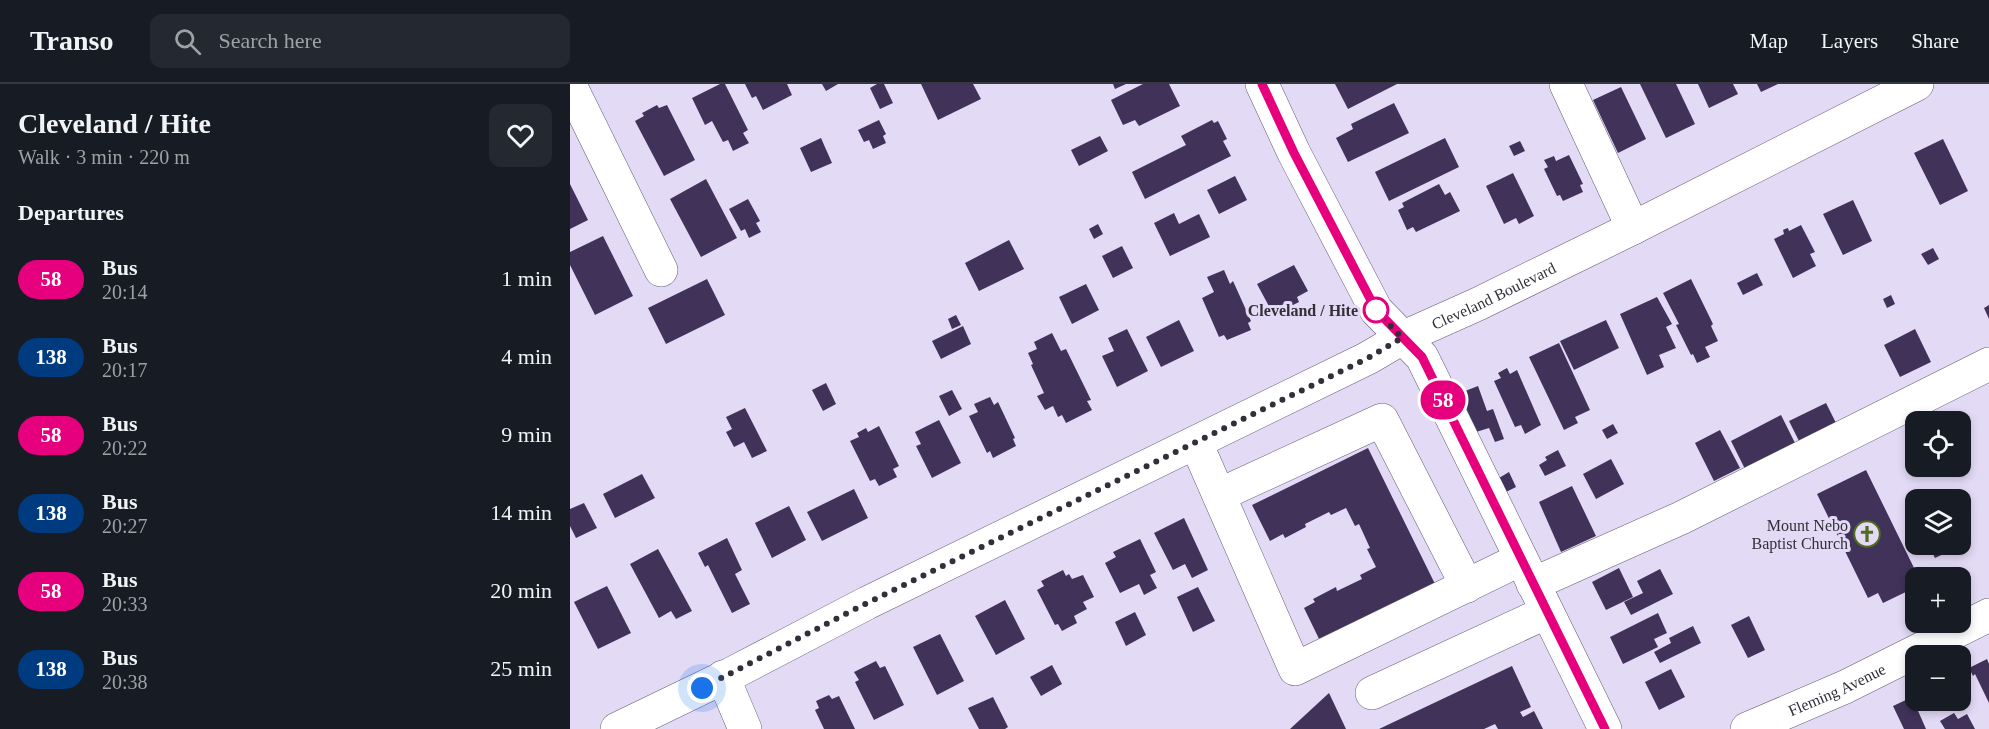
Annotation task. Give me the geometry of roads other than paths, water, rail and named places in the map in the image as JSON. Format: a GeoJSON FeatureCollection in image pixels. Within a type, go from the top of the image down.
{"type":"FeatureCollection","features":[{"type":"Feature","properties":{"kind":"street"},"geometry":{"type":"LineString","coordinates":[[1262,84],[1294,153],[1376,310],[1422,357],[1605,729]]}},
{"type":"Feature","properties":{"kind":"street"},"geometry":{"type":"LineString","coordinates":[[1566,84],[1633,228]]}},
{"type":"Feature","properties":{"kind":"street","name":"Cleveland Boulevard"},"geometry":{"type":"LineString","coordinates":[[617,729],[867,603],[1368,358],[1402,338],[1478,304],[1633,228],[1917,84]]}},
{"type":"Feature","properties":{"kind":"street"},"geometry":{"type":"LineString","coordinates":[[572,86],[661,270]]}},
{"type":"Feature","properties":{"kind":"street"},"geometry":{"type":"LineString","coordinates":[[1372,693],[1534,585],[1681,518],[1989,364]]}},
{"type":"Feature","properties":{"kind":"street"},"geometry":{"type":"LineString","coordinates":[[1220,495],[1382,420],[1467,586]]}},
{"type":"Feature","properties":{"kind":"street"},"geometry":{"type":"LineString","coordinates":[[1196,443],[1295,669],[1467,586],[1534,585]]}},
{"type":"Feature","properties":{"kind":"street","name":"Fleming Avenue"},"geometry":{"type":"LineString","coordinates":[[1747,729],[1845,687],[1989,615]]}},
{"type":"Feature","properties":{"kind":"street"},"geometry":{"type":"LineString","coordinates":[[723,677],[745,729]]}},
{"type":"Feature","properties":{"kind":"place","name":"Cleveland / Hite"},"geometry":{"type":"Point","coordinates":[1376,310]}},
{"type":"Feature","properties":{"kind":"place","name":"Mount Nebo Baptist Church"},"geometry":{"type":"Point","coordinates":[1867,534]}}]}
